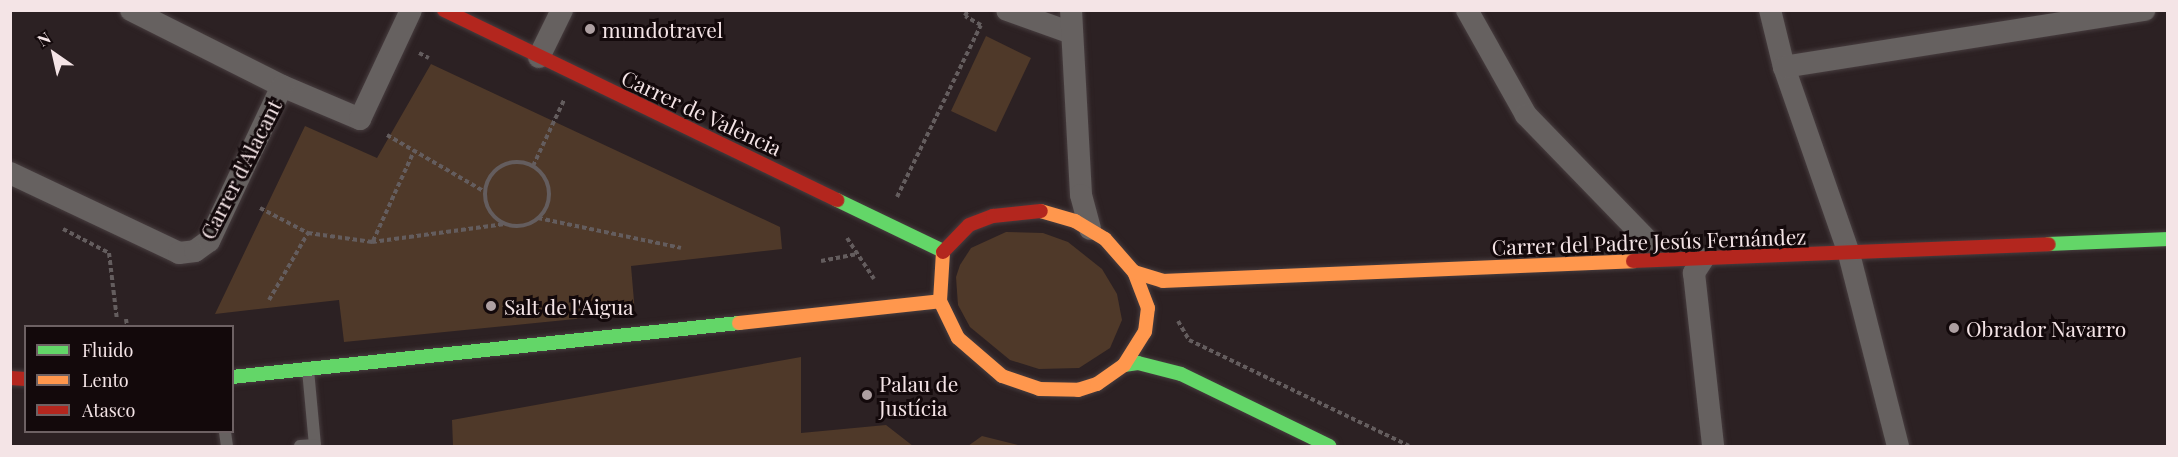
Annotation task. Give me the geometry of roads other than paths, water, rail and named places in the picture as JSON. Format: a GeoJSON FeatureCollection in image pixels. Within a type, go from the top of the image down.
{"type":"FeatureCollection","features":[{"type":"Feature","properties":{"kind":"main road","name":"Carrer de València"},"geometry":{"type":"LineString","coordinates":[[444,10],[943,251]]}},
{"type":"Feature","properties":{"kind":"main road"},"geometry":{"type":"LineString","coordinates":[[1041,211],[1090,229],[1105,239],[1134,272],[1144,294],[1148,318],[1137,349],[1124,365],[1097,384],[1078,390],[1024,386],[1002,376],[958,338],[940,302],[939,276],[943,251],[969,225],[1014,212],[1041,211]]}},
{"type":"Feature","properties":{"kind":"main road","name":"Carrer del Padre Jesús Fernández"},"geometry":{"type":"LineString","coordinates":[[1134,272],[1150,279],[1173,281],[2168,239]]}},
{"type":"Feature","properties":{"kind":"main road"},"geometry":{"type":"LineString","coordinates":[[234,377],[940,302]]}},
{"type":"Feature","properties":{"kind":"main road"},"geometry":{"type":"LineString","coordinates":[[1124,365],[1138,363],[1181,374],[1329,447]]}},
{"type":"Feature","properties":{"kind":"street"},"geometry":{"type":"LineString","coordinates":[[131,10],[282,86],[360,119],[411,10]]}},
{"type":"Feature","properties":{"kind":"street"},"geometry":{"type":"LineString","coordinates":[[539,57],[561,10]]}},
{"type":"Feature","properties":{"kind":"street"},"geometry":{"type":"LineString","coordinates":[[1071,10],[1081,195],[1090,229]]}},
{"type":"Feature","properties":{"kind":"street"},"geometry":{"type":"LineString","coordinates":[[1467,10],[1526,115],[1647,240]]}},
{"type":"Feature","properties":{"kind":"street"},"geometry":{"type":"LineString","coordinates":[[1770,10],[1784,67],[1849,254],[1898,447]]}},
{"type":"Feature","properties":{"kind":"street"},"geometry":{"type":"LineString","coordinates":[[1784,67],[2145,10]]}},
{"type":"Feature","properties":{"kind":"street"},"geometry":{"type":"LineString","coordinates":[[1016,12],[1072,33]]}},
{"type":"Feature","properties":{"kind":"street","name":"Carrer d'Alacant"},"geometry":{"type":"LineString","coordinates":[[10,173],[179,254],[195,251],[209,241],[282,86]]}},
{"type":"Feature","properties":{"kind":"street"},"geometry":{"type":"LineString","coordinates":[[1702,259],[1694,273],[1713,447]]}},
{"type":"Feature","properties":{"kind":"lane"},"geometry":{"type":"LineString","coordinates":[[300,447],[315,446],[308,369]]}},
{"type":"Feature","properties":{"kind":"place","name":"mundotravel"},"geometry":{"type":"Point","coordinates":[590,29]}},
{"type":"Feature","properties":{"kind":"place","name":"Salt de l'Aigua"},"geometry":{"type":"Point","coordinates":[491,306]}},
{"type":"Feature","properties":{"kind":"place","name":"Obrador Navarro"},"geometry":{"type":"Point","coordinates":[1954,328]}},
{"type":"Feature","properties":{"kind":"place","name":"Palau de Justícia"},"geometry":{"type":"Point","coordinates":[867,395]}}]}
